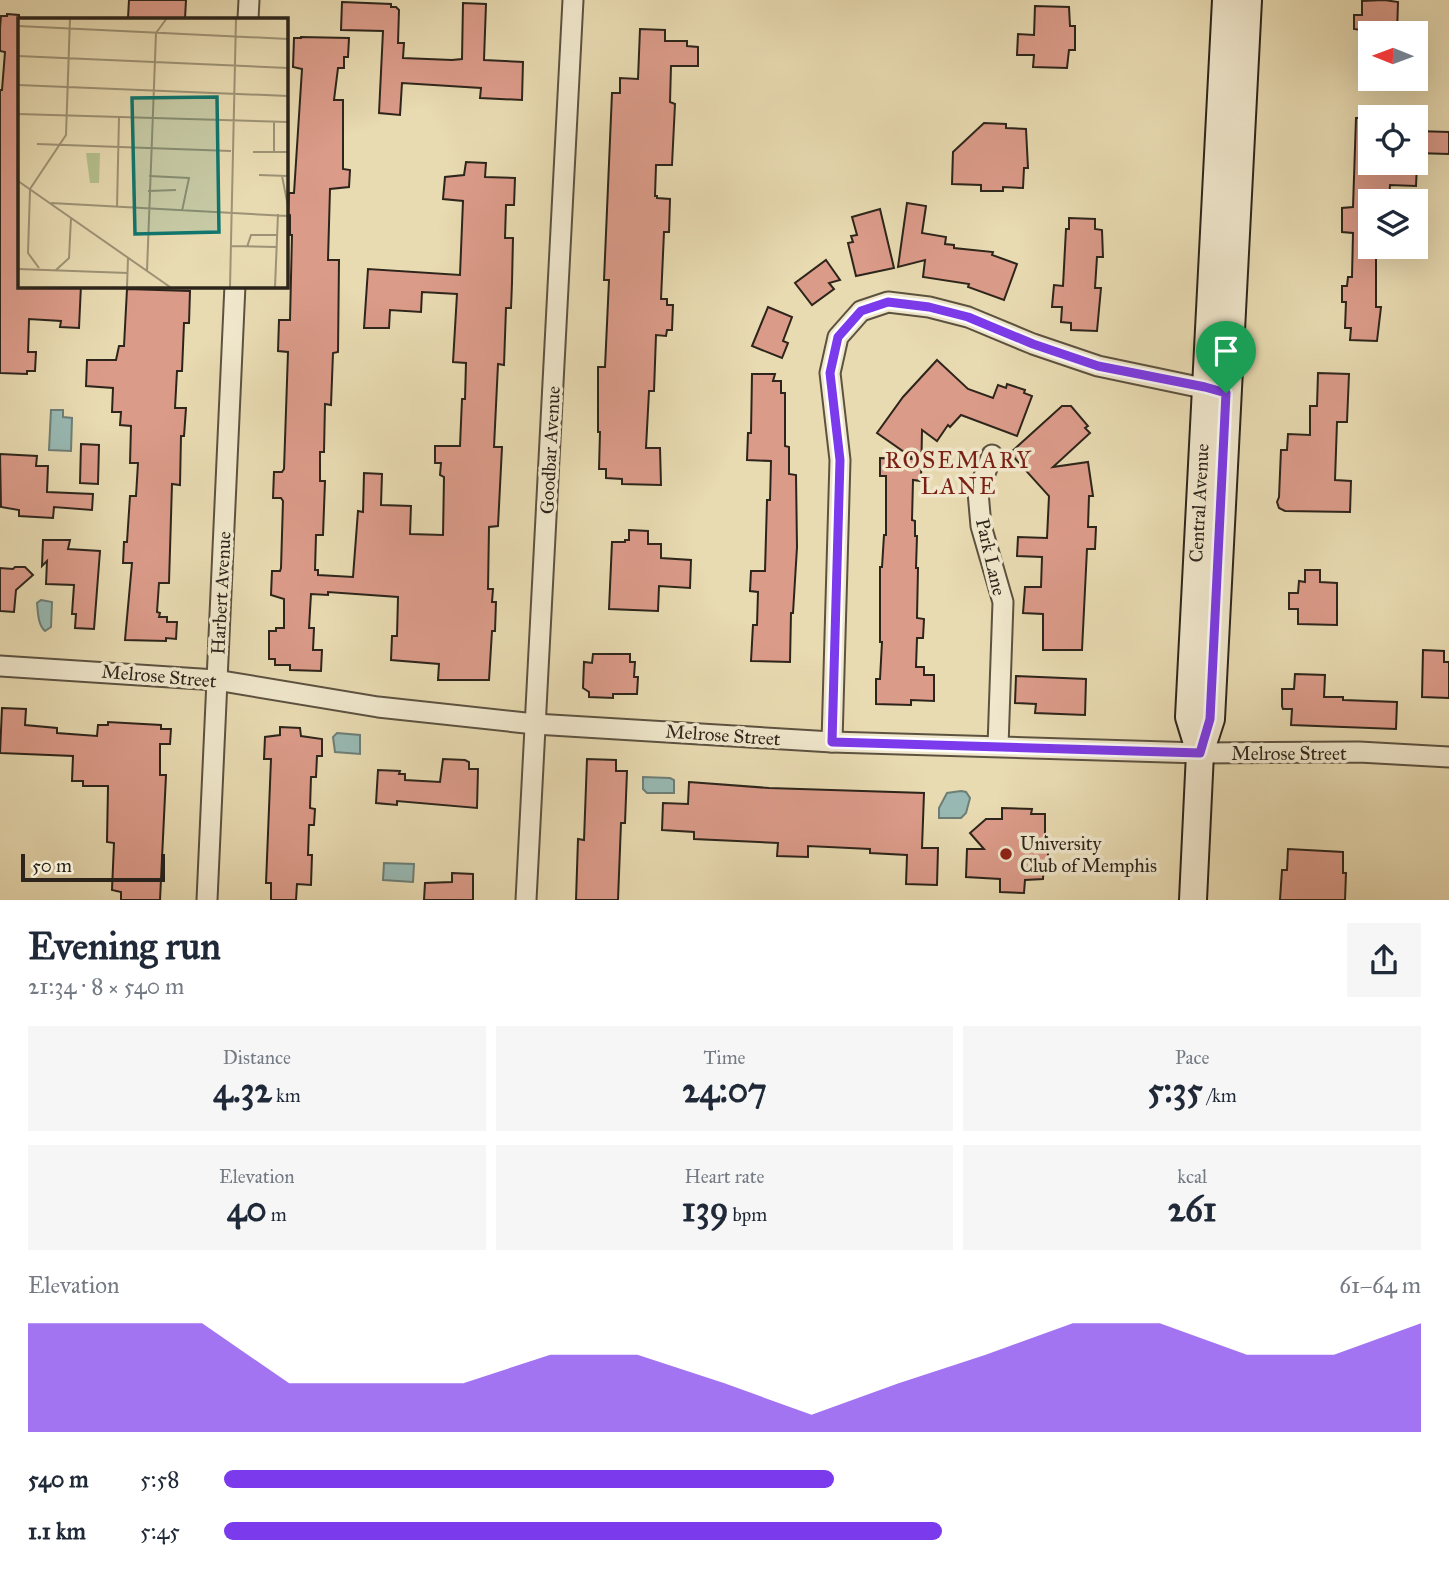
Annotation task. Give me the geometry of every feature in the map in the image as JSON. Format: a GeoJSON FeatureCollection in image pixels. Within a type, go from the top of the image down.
{"type":"FeatureCollection","features":[{"type":"Feature","properties":{"kind":"main road","name":"Central Avenue"},"geometry":{"type":"LineString","coordinates":[[1215,390],[1226,0]]}},
{"type":"Feature","properties":{"kind":"main road","name":"Central Avenue"},"geometry":{"type":"LineString","coordinates":[[1193,900],[1200,753],[1189,717],[1248,0]]}},
{"type":"Feature","properties":{"kind":"street"},"geometry":{"type":"LineString","coordinates":[[248,18],[249,0]]}},
{"type":"Feature","properties":{"kind":"street","name":"Goodbar Avenue"},"geometry":{"type":"LineString","coordinates":[[526,900],[573,0]]}},
{"type":"Feature","properties":{"kind":"street","name":"Harbert Avenue"},"geometry":{"type":"LineString","coordinates":[[206,900],[235,287]]}},
{"type":"Feature","properties":{"kind":"street"},"geometry":{"type":"LineString","coordinates":[[832,742],[840,460],[830,373],[838,337],[861,311],[888,302],[929,307],[968,317],[1033,344],[1098,366],[1215,390]]}},
{"type":"Feature","properties":{"kind":"street","name":"Park Lane"},"geometry":{"type":"LineString","coordinates":[[992,455],[978,492],[981,526],[1003,601],[998,746]]}},
{"type":"Feature","properties":{"kind":"street","name":"Melrose Street"},"geometry":{"type":"LineString","coordinates":[[0,666],[216,680],[378,707],[536,724],[832,742],[1200,753],[1353,752],[1449,757]]}},
{"type":"Feature","properties":{"kind":"water"},"geometry":{"type":"Polygon","coordinates":[[[51,410],[63,410],[63,417],[72,418],[71,451],[49,450],[51,410]]]}},
{"type":"Feature","properties":{"kind":"water"},"geometry":{"type":"Polygon","coordinates":[[[41,600],[52,602],[51,627],[45,631],[38,615],[37,603],[41,600]]]}},
{"type":"Feature","properties":{"kind":"water"},"geometry":{"type":"Polygon","coordinates":[[[337,733],[360,735],[360,754],[335,752],[333,737],[337,733]]]}},
{"type":"Feature","properties":{"kind":"water"},"geometry":{"type":"Polygon","coordinates":[[[643,777],[674,780],[674,793],[647,793],[643,789],[643,777]]]}},
{"type":"Feature","properties":{"kind":"water"},"geometry":{"type":"Polygon","coordinates":[[[966,792],[970,798],[966,813],[961,818],[939,818],[939,808],[947,793],[966,792]]]}},
{"type":"Feature","properties":{"kind":"water"},"geometry":{"type":"Polygon","coordinates":[[[384,863],[414,864],[413,882],[383,880],[384,863]]]}},
{"type":"Feature","properties":{"kind":"building"},"geometry":{"type":"Polygon","coordinates":[[[129,0],[186,0],[185,18],[128,18],[129,0]]]}},
{"type":"Feature","properties":{"kind":"building"},"geometry":{"type":"Polygon","coordinates":[[[1362,1],[1398,2],[1397,21],[1358,21],[1358,30],[1354,29],[1354,15],[1362,15],[1362,1]]]}},
{"type":"Feature","properties":{"kind":"building"},"geometry":{"type":"Polygon","coordinates":[[[342,2],[391,4],[391,7],[396,7],[399,10],[398,43],[404,43],[403,58],[452,60],[462,59],[463,3],[486,4],[484,60],[523,62],[522,100],[480,98],[481,88],[402,83],[400,115],[379,113],[383,31],[341,30],[342,2]]]}},
{"type":"Feature","properties":{"kind":"building"},"geometry":{"type":"Polygon","coordinates":[[[1035,6],[1069,7],[1070,26],[1075,26],[1075,50],[1069,50],[1067,68],[1033,67],[1034,55],[1017,55],[1018,34],[1034,35],[1035,6]]]}},
{"type":"Feature","properties":{"kind":"building"},"geometry":{"type":"Polygon","coordinates":[[[19,15],[18,287],[81,287],[79,328],[60,327],[61,321],[29,319],[28,352],[36,352],[35,371],[27,371],[27,374],[0,373],[0,90],[5,52],[0,51],[0,28],[1,16],[19,15]]]}},
{"type":"Feature","properties":{"kind":"building"},"geometry":{"type":"Polygon","coordinates":[[[640,29],[665,30],[665,41],[687,41],[687,46],[698,47],[698,66],[671,66],[670,102],[675,104],[672,165],[656,165],[655,196],[670,199],[669,232],[664,232],[661,299],[667,299],[667,305],[673,305],[672,330],[667,330],[666,336],[656,335],[654,391],[649,391],[646,448],[660,448],[661,485],[622,484],[622,479],[606,478],[606,469],[599,469],[598,367],[605,367],[609,280],[604,280],[612,93],[620,93],[620,78],[638,79],[640,29]]]}},
{"type":"Feature","properties":{"kind":"building"},"geometry":{"type":"Polygon","coordinates":[[[294,38],[349,38],[348,57],[344,57],[344,68],[338,68],[334,100],[343,100],[343,169],[350,170],[349,187],[330,189],[328,260],[339,260],[338,352],[333,353],[331,405],[325,404],[324,452],[320,452],[320,481],[325,481],[323,535],[316,535],[315,570],[318,570],[318,575],[353,577],[358,511],[363,512],[364,473],[382,474],[381,505],[411,506],[410,534],[443,535],[444,477],[440,475],[441,463],[435,463],[435,446],[460,446],[462,399],[465,399],[466,363],[453,362],[457,294],[422,292],[421,312],[390,310],[389,328],[364,328],[368,269],[460,275],[463,201],[443,199],[445,177],[464,175],[466,162],[486,163],[485,177],[515,178],[514,205],[506,205],[505,238],[513,238],[511,308],[506,308],[504,365],[498,364],[494,447],[502,447],[498,526],[489,527],[488,589],[493,589],[492,602],[496,602],[489,680],[438,680],[439,664],[391,660],[392,636],[397,636],[398,597],[328,592],[328,595],[311,594],[309,628],[314,628],[313,650],[322,650],[321,671],[290,670],[290,665],[275,665],[275,659],[269,659],[269,631],[284,628],[284,599],[271,595],[272,571],[280,571],[281,568],[283,501],[281,498],[273,498],[274,472],[282,472],[284,469],[288,352],[278,351],[279,320],[290,320],[292,235],[288,214],[289,193],[294,193],[302,69],[293,67],[294,38]]]}},
{"type":"Feature","properties":{"kind":"building"},"geometry":{"type":"Polygon","coordinates":[[[1358,118],[1358,175],[1416,175],[1416,186],[1390,185],[1390,189],[1358,189],[1358,259],[1376,259],[1376,307],[1381,307],[1377,341],[1350,340],[1351,328],[1345,328],[1346,302],[1342,302],[1342,286],[1347,286],[1348,277],[1352,277],[1353,233],[1342,232],[1342,208],[1353,207],[1358,118]]]}},
{"type":"Feature","properties":{"kind":"building"},"geometry":{"type":"Polygon","coordinates":[[[984,123],[1006,124],[1006,128],[1026,129],[1028,168],[1024,168],[1023,188],[1003,187],[1003,191],[981,191],[981,185],[952,184],[953,152],[984,123]]]}},
{"type":"Feature","properties":{"kind":"building"},"geometry":{"type":"Polygon","coordinates":[[[1428,131],[1449,132],[1449,154],[1428,153],[1428,131]]]}},
{"type":"Feature","properties":{"kind":"building"},"geometry":{"type":"Polygon","coordinates":[[[907,203],[926,206],[922,233],[946,237],[945,244],[954,245],[954,248],[993,252],[992,255],[1017,264],[1004,300],[968,287],[969,284],[923,277],[925,260],[898,267],[907,203]]]}},
{"type":"Feature","properties":{"kind":"building"},"geometry":{"type":"Polygon","coordinates":[[[880,209],[894,268],[856,276],[848,243],[853,242],[851,236],[857,235],[852,217],[880,209]]]}},
{"type":"Feature","properties":{"kind":"building"},"geometry":{"type":"Polygon","coordinates":[[[1069,218],[1095,219],[1095,229],[1102,230],[1103,257],[1097,257],[1095,288],[1101,288],[1097,331],[1071,330],[1071,323],[1061,322],[1062,307],[1052,307],[1054,285],[1063,286],[1069,218]]]}},
{"type":"Feature","properties":{"kind":"building"},"geometry":{"type":"Polygon","coordinates":[[[826,260],[840,280],[829,283],[834,289],[812,305],[795,283],[826,260]]]}},
{"type":"Feature","properties":{"kind":"building"},"geometry":{"type":"Polygon","coordinates":[[[127,289],[190,291],[189,323],[184,323],[182,371],[177,371],[175,408],[186,408],[184,436],[181,436],[180,485],[172,484],[169,583],[159,583],[157,612],[160,613],[159,617],[167,617],[167,622],[177,622],[176,639],[166,638],[166,641],[125,640],[132,563],[123,563],[124,542],[127,542],[130,496],[136,496],[138,463],[130,463],[131,426],[120,425],[121,412],[112,412],[113,388],[86,386],[87,360],[116,360],[119,346],[124,346],[127,289]]]}},
{"type":"Feature","properties":{"kind":"building"},"geometry":{"type":"Polygon","coordinates":[[[768,307],[792,317],[783,341],[788,343],[782,358],[752,346],[768,307]]]}},
{"type":"Feature","properties":{"kind":"building"},"geometry":{"type":"Polygon","coordinates":[[[937,360],[968,389],[993,398],[998,385],[1006,388],[1007,384],[1025,390],[1024,393],[1032,396],[1017,436],[961,415],[950,427],[948,425],[937,441],[922,430],[921,481],[913,480],[912,520],[915,521],[917,536],[918,568],[917,618],[924,619],[923,638],[917,638],[916,667],[924,667],[924,675],[934,675],[934,701],[911,700],[911,705],[876,704],[876,679],[880,679],[882,642],[880,567],[886,535],[886,476],[880,476],[880,458],[914,459],[877,433],[903,397],[937,360]]]}},
{"type":"Feature","properties":{"kind":"building"},"geometry":{"type":"Polygon","coordinates":[[[1318,373],[1349,374],[1347,422],[1337,422],[1335,480],[1351,481],[1350,512],[1285,511],[1279,508],[1277,502],[1281,450],[1287,450],[1288,434],[1310,435],[1310,406],[1317,406],[1318,373]]]}},
{"type":"Feature","properties":{"kind":"building"},"geometry":{"type":"Polygon","coordinates":[[[752,374],[775,374],[773,381],[781,381],[781,393],[785,393],[785,446],[789,447],[789,474],[796,475],[797,547],[790,662],[751,661],[753,625],[757,625],[758,592],[750,591],[751,571],[765,571],[771,461],[747,460],[748,433],[751,433],[752,374]]]}},
{"type":"Feature","properties":{"kind":"building"},"geometry":{"type":"Polygon","coordinates":[[[1062,406],[1071,406],[1088,426],[1085,428],[1090,433],[1053,467],[1088,462],[1093,496],[1089,496],[1088,527],[1096,527],[1095,549],[1087,549],[1082,650],[1043,650],[1043,614],[1023,613],[1025,587],[1041,587],[1042,557],[1017,556],[1018,537],[1047,538],[1049,496],[1010,453],[1062,406]]]}},
{"type":"Feature","properties":{"kind":"building"},"geometry":{"type":"Polygon","coordinates":[[[81,444],[99,445],[98,484],[80,483],[81,444]]]}},
{"type":"Feature","properties":{"kind":"building"},"geometry":{"type":"Polygon","coordinates":[[[0,454],[37,456],[36,466],[48,466],[47,492],[93,494],[92,510],[54,507],[53,518],[19,516],[19,510],[1,507],[0,454]]]}},
{"type":"Feature","properties":{"kind":"building"},"geometry":{"type":"Polygon","coordinates":[[[629,530],[648,531],[648,544],[661,544],[661,558],[691,560],[690,588],[659,586],[658,611],[609,609],[612,542],[629,540],[629,530]]]}},
{"type":"Feature","properties":{"kind":"building"},"geometry":{"type":"Polygon","coordinates":[[[43,540],[70,540],[68,549],[100,551],[94,629],[75,628],[76,614],[72,614],[74,585],[46,584],[47,561],[42,566],[43,540]]]}},
{"type":"Feature","properties":{"kind":"building"},"geometry":{"type":"Polygon","coordinates":[[[25,567],[33,575],[16,590],[14,612],[0,611],[0,568],[25,567]]]}},
{"type":"Feature","properties":{"kind":"building"},"geometry":{"type":"Polygon","coordinates":[[[1305,570],[1320,570],[1320,582],[1337,583],[1337,625],[1298,624],[1298,609],[1289,609],[1289,593],[1298,593],[1299,581],[1305,582],[1305,570]]]}},
{"type":"Feature","properties":{"kind":"building"},"geometry":{"type":"Polygon","coordinates":[[[1423,650],[1444,651],[1444,662],[1449,662],[1449,698],[1422,697],[1423,650]]]}},
{"type":"Feature","properties":{"kind":"building"},"geometry":{"type":"Polygon","coordinates":[[[593,654],[630,654],[630,662],[635,662],[634,677],[638,677],[637,694],[613,694],[613,698],[589,697],[589,692],[583,688],[584,662],[592,663],[593,654]]]}},
{"type":"Feature","properties":{"kind":"building"},"geometry":{"type":"Polygon","coordinates":[[[1295,674],[1325,675],[1324,697],[1397,702],[1396,729],[1291,725],[1292,709],[1283,709],[1282,689],[1294,689],[1295,674]]]}},
{"type":"Feature","properties":{"kind":"building"},"geometry":{"type":"Polygon","coordinates":[[[1016,676],[1086,679],[1085,715],[1035,713],[1036,704],[1015,703],[1016,676]]]}},
{"type":"Feature","properties":{"kind":"building"},"geometry":{"type":"Polygon","coordinates":[[[2,708],[26,709],[25,725],[57,728],[57,733],[97,736],[98,725],[108,725],[108,722],[161,725],[161,729],[171,729],[170,744],[160,744],[160,775],[166,775],[160,900],[121,900],[121,892],[112,890],[114,843],[107,842],[108,786],[83,786],[83,781],[72,781],[73,756],[0,753],[2,708]]]}},
{"type":"Feature","properties":{"kind":"building"},"geometry":{"type":"Polygon","coordinates":[[[280,727],[300,728],[301,736],[322,739],[322,756],[317,756],[316,777],[311,777],[310,808],[315,809],[314,825],[309,825],[311,885],[297,884],[296,900],[271,900],[271,883],[266,883],[271,759],[264,759],[265,737],[280,735],[280,727]]]}},
{"type":"Feature","properties":{"kind":"building"},"geometry":{"type":"Polygon","coordinates":[[[443,759],[465,760],[469,762],[469,769],[478,769],[477,808],[397,801],[397,805],[376,803],[378,770],[400,771],[399,774],[405,774],[405,780],[440,782],[443,759]]]}},
{"type":"Feature","properties":{"kind":"building"},"geometry":{"type":"Polygon","coordinates":[[[587,759],[616,760],[616,771],[627,771],[625,823],[621,823],[618,900],[576,900],[578,839],[584,840],[587,759]]]}},
{"type":"Feature","properties":{"kind":"building"},"geometry":{"type":"Polygon","coordinates":[[[689,782],[769,788],[924,793],[922,848],[938,848],[937,885],[906,884],[907,855],[870,853],[870,849],[808,846],[808,857],[777,856],[778,843],[694,839],[694,832],[662,830],[663,803],[688,804],[689,782]]]}},
{"type":"Feature","properties":{"kind":"building","name":"University Club of Memphis"},"geometry":{"type":"Polygon","coordinates":[[[1002,808],[1032,809],[1031,814],[1045,814],[1048,861],[1044,863],[1043,879],[1025,880],[1024,893],[1000,892],[1000,879],[966,877],[967,849],[984,849],[970,833],[986,819],[1002,819],[1002,808]]]}},
{"type":"Feature","properties":{"kind":"building"},"geometry":{"type":"Polygon","coordinates":[[[1288,849],[1343,852],[1343,873],[1346,873],[1345,900],[1280,900],[1282,870],[1287,870],[1288,849]]]}},
{"type":"Feature","properties":{"kind":"building"},"geometry":{"type":"Polygon","coordinates":[[[452,873],[473,874],[473,900],[424,900],[425,883],[452,882],[452,873]]]}},
{"type":"Feature","properties":{"kind":"place","name":"University Club of Memphis"},"geometry":{"type":"Point","coordinates":[1006,854]}},
{"type":"Feature","properties":{"kind":"district","name":"ROSEMARY LANE"},"geometry":{"type":"Point","coordinates":[959,473]}},
{"type":"Feature","properties":{"kind":"route"},"geometry":{"type":"LineString","coordinates":[[888,302],[929,307],[968,317],[1033,344],[1098,366],[1226,393],[1210,719],[1200,753],[832,742],[840,460],[830,373],[838,337],[861,311],[888,302]]}}]}
